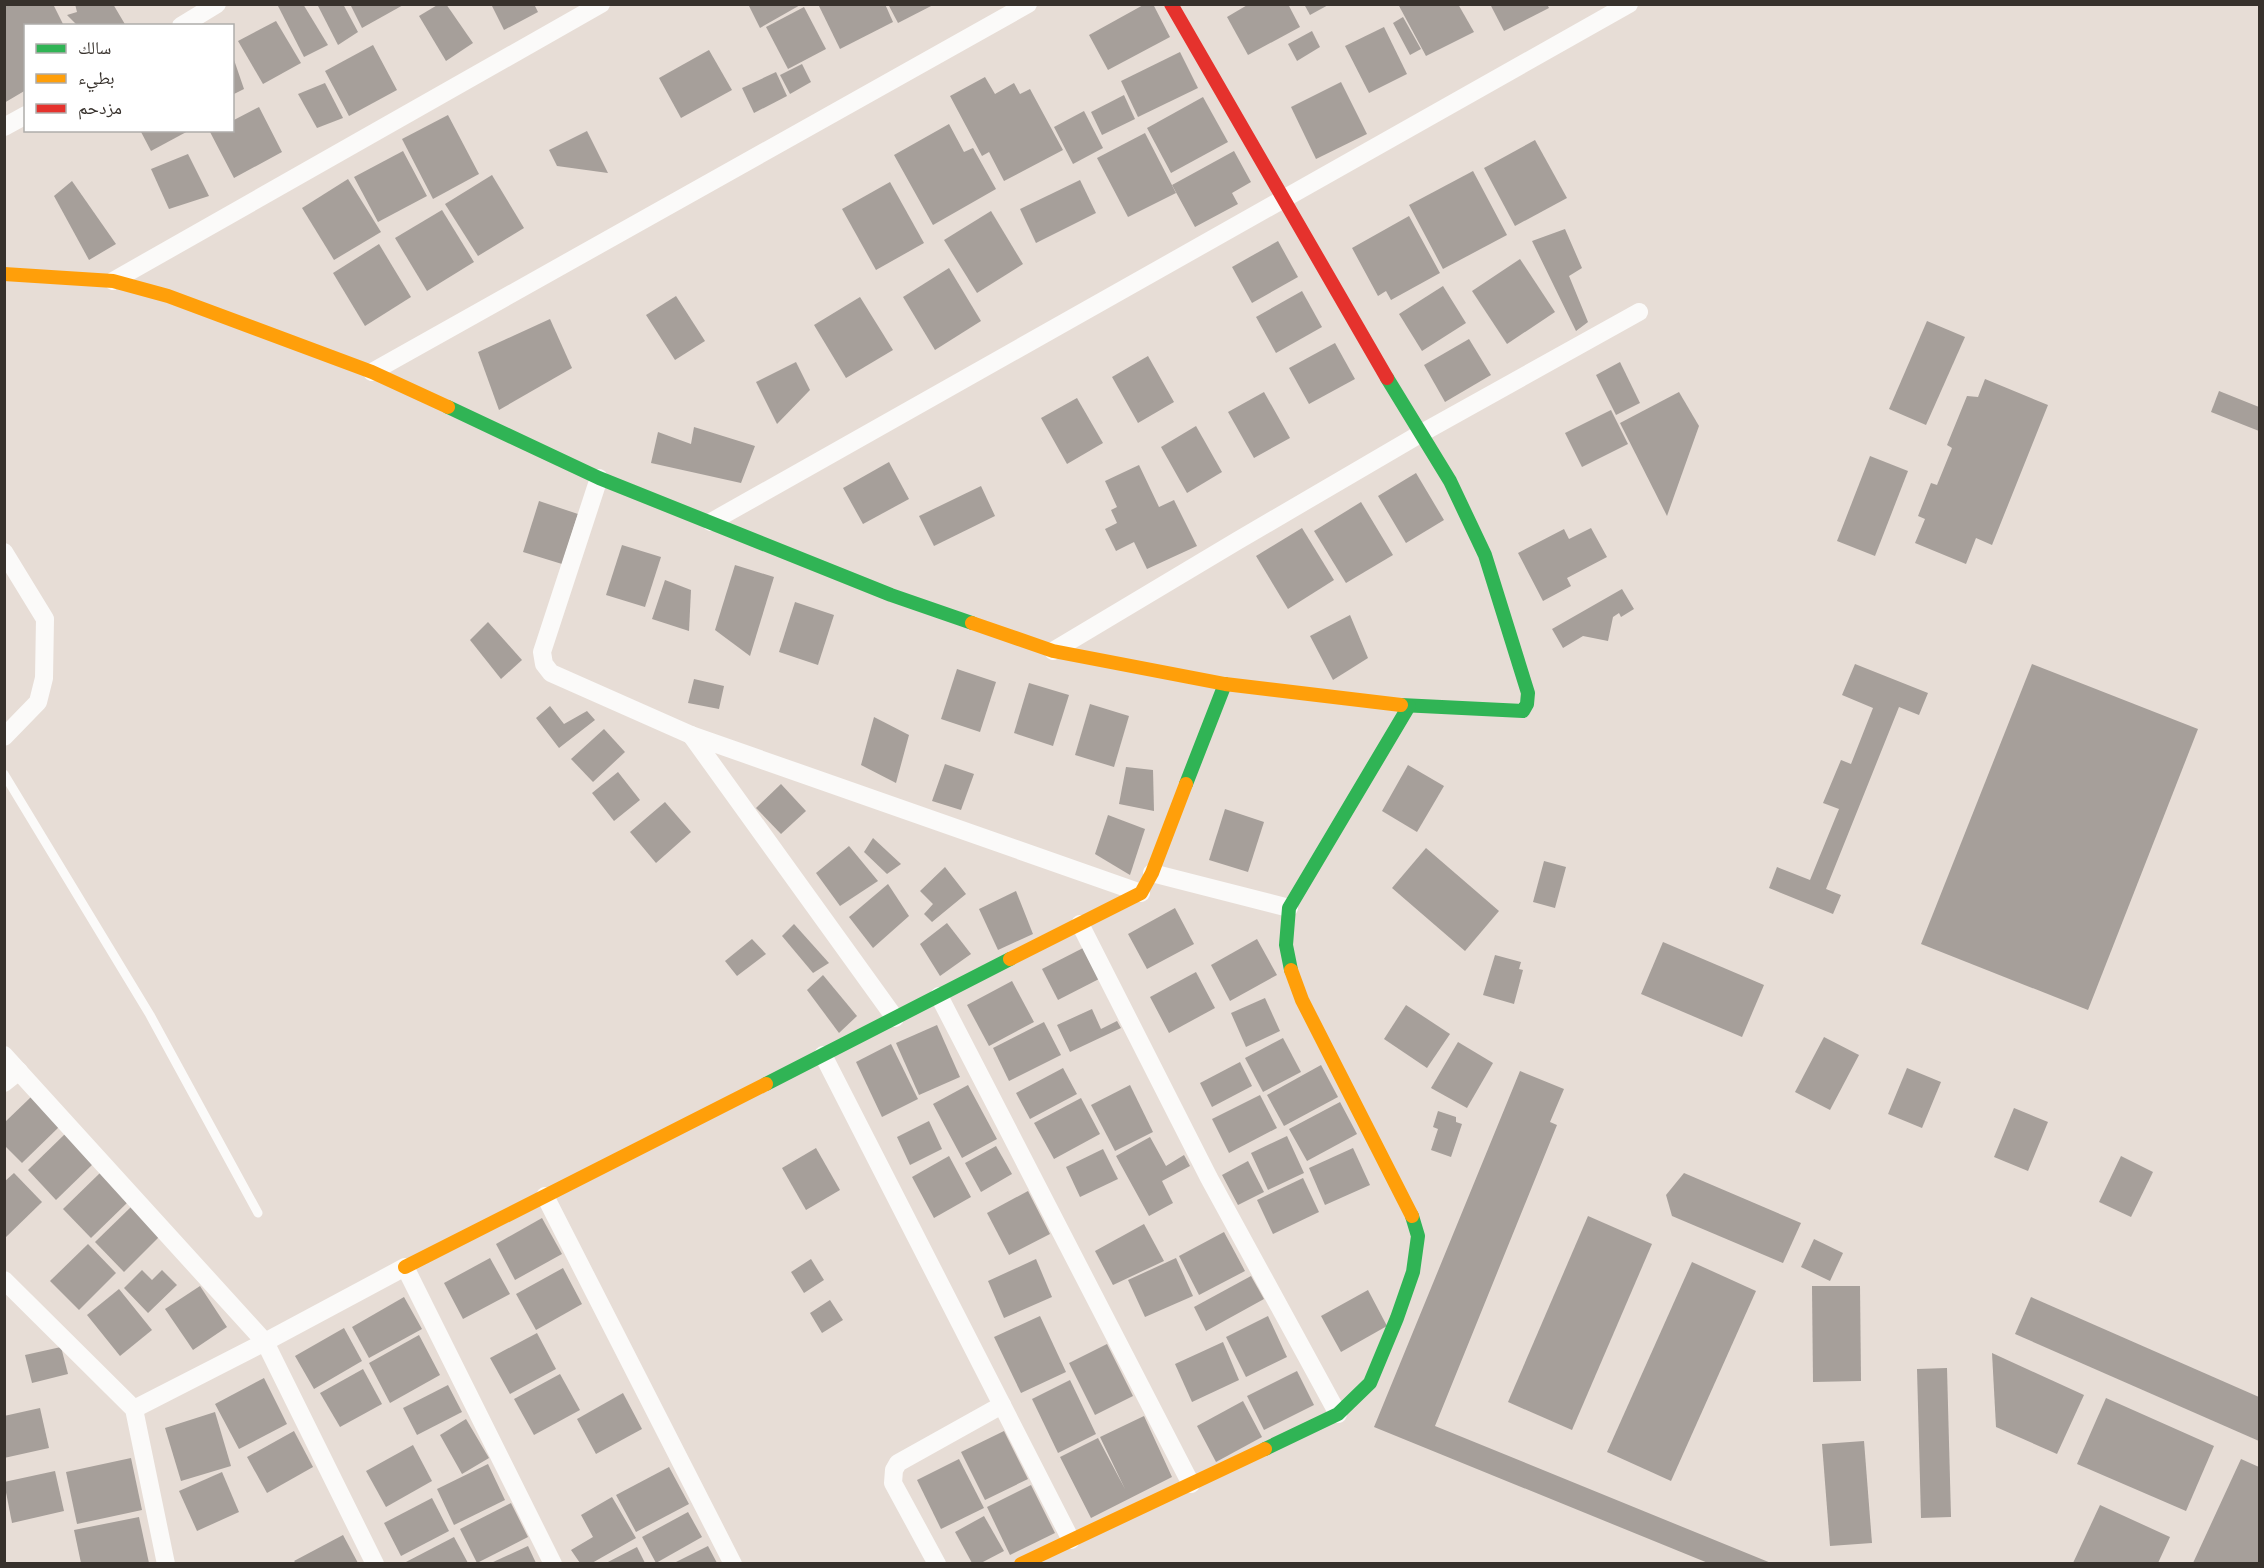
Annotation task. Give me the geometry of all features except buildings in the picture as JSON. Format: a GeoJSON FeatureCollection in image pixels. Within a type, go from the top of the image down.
{"type":"FeatureCollection","features":[{"type":"Feature","properties":{"kind":"street"},"geometry":{"type":"LineString","coordinates":[[184,24],[217,4]]}},
{"type":"Feature","properties":{"kind":"street"},"geometry":{"type":"LineString","coordinates":[[113,281],[601,4]]}},
{"type":"Feature","properties":{"kind":"street"},"geometry":{"type":"LineString","coordinates":[[372,372],[1028,4]]}},
{"type":"Feature","properties":{"kind":"street"},"geometry":{"type":"LineString","coordinates":[[4,273],[113,281],[168,296],[372,372],[599,478],[891,595],[1053,651],[1225,684],[1409,705],[1523,711],[1527,704],[1528,693],[1485,555],[1450,481],[1420,435],[1171,4]]}},
{"type":"Feature","properties":{"kind":"street"},"geometry":{"type":"LineString","coordinates":[[711,522],[1629,4]]}},
{"type":"Feature","properties":{"kind":"street"},"geometry":{"type":"LineString","coordinates":[[4,128],[24,116]]}},
{"type":"Feature","properties":{"kind":"street"},"geometry":{"type":"LineString","coordinates":[[1053,651],[1420,435],[1639,312]]}},
{"type":"Feature","properties":{"kind":"street"},"geometry":{"type":"LineString","coordinates":[[599,478],[542,652],[544,664],[551,673],[691,735],[1140,892]]}},
{"type":"Feature","properties":{"kind":"street"},"geometry":{"type":"LineString","coordinates":[[4,552],[45,619],[44,678],[38,702],[4,737]]}},
{"type":"Feature","properties":{"kind":"street"},"geometry":{"type":"LineString","coordinates":[[134,1409],[405,1267],[1140,892],[1152,873],[1225,684]]}},
{"type":"Feature","properties":{"kind":"street"},"geometry":{"type":"LineString","coordinates":[[1021,1563],[1338,1414],[1371,1383],[1398,1318],[1413,1272],[1418,1236],[1410,1209],[1302,1000],[1290,967],[1286,945],[1289,908],[1409,705]]}},
{"type":"Feature","properties":{"kind":"street"},"geometry":{"type":"LineString","coordinates":[[691,735],[895,1018]]}},
{"type":"Feature","properties":{"kind":"street"},"geometry":{"type":"LineString","coordinates":[[1152,873],[1289,908]]}},
{"type":"Feature","properties":{"kind":"street"},"geometry":{"type":"LineString","coordinates":[[1080,924],[1209,1178],[1338,1414]]}},
{"type":"Feature","properties":{"kind":"street"},"geometry":{"type":"LineString","coordinates":[[939,996],[1191,1484]]}},
{"type":"Feature","properties":{"kind":"street"},"geometry":{"type":"LineString","coordinates":[[4,1055],[265,1342],[375,1563]]}},
{"type":"Feature","properties":{"kind":"street"},"geometry":{"type":"LineString","coordinates":[[823,1055],[1071,1540]]}},
{"type":"Feature","properties":{"kind":"street"},"geometry":{"type":"LineString","coordinates":[[4,1083],[19,1071]]}},
{"type":"Feature","properties":{"kind":"street"},"geometry":{"type":"LineString","coordinates":[[545,1196],[733,1563]]}},
{"type":"Feature","properties":{"kind":"street"},"geometry":{"type":"LineString","coordinates":[[405,1267],[554,1563]]}},
{"type":"Feature","properties":{"kind":"street"},"geometry":{"type":"LineString","coordinates":[[4,1280],[134,1409],[166,1563]]}},
{"type":"Feature","properties":{"kind":"street"},"geometry":{"type":"LineString","coordinates":[[937,1563],[893,1483],[894,1470],[898,1462],[1002,1405]]}},
{"type":"Feature","properties":{"kind":"lane"},"geometry":{"type":"LineString","coordinates":[[4,774],[150,1015],[258,1213]]}},
{"type":"Feature","properties":{"kind":"traffic: fast"},"geometry":{"type":"LineString","coordinates":[[1387,378],[1450,481],[1485,555],[1528,693],[1527,704],[1523,711],[1401,705]]}},
{"type":"Feature","properties":{"kind":"traffic: fast"},"geometry":{"type":"LineString","coordinates":[[448,407],[599,478],[891,595],[972,623]]}},
{"type":"Feature","properties":{"kind":"traffic: fast"},"geometry":{"type":"LineString","coordinates":[[1186,784],[1225,684]]}},
{"type":"Feature","properties":{"kind":"traffic: fast"},"geometry":{"type":"LineString","coordinates":[[1291,970],[1286,945],[1289,908],[1409,706]]}},
{"type":"Feature","properties":{"kind":"traffic: fast"},"geometry":{"type":"LineString","coordinates":[[766,1084],[1010,959]]}},
{"type":"Feature","properties":{"kind":"traffic: fast"},"geometry":{"type":"LineString","coordinates":[[1265,1449],[1338,1414],[1370,1383],[1413,1272],[1418,1236],[1412,1216]]}},
{"type":"Feature","properties":{"kind":"traffic: slow"},"geometry":{"type":"LineString","coordinates":[[4,274],[113,281],[168,296],[372,372],[448,407]]}},
{"type":"Feature","properties":{"kind":"traffic: slow"},"geometry":{"type":"LineString","coordinates":[[972,623],[1053,651],[1225,684],[1401,705]]}},
{"type":"Feature","properties":{"kind":"traffic: slow"},"geometry":{"type":"LineString","coordinates":[[1010,959],[1141,893],[1152,873],[1186,784]]}},
{"type":"Feature","properties":{"kind":"traffic: slow"},"geometry":{"type":"LineString","coordinates":[[1291,970],[1302,1000],[1412,1216]]}},
{"type":"Feature","properties":{"kind":"traffic: slow"},"geometry":{"type":"LineString","coordinates":[[405,1267],[766,1084]]}},
{"type":"Feature","properties":{"kind":"traffic: slow"},"geometry":{"type":"LineString","coordinates":[[1021,1564],[1265,1449]]}},
{"type":"Feature","properties":{"kind":"traffic: jam"},"geometry":{"type":"LineString","coordinates":[[1171,4],[1387,378]]}}]}
